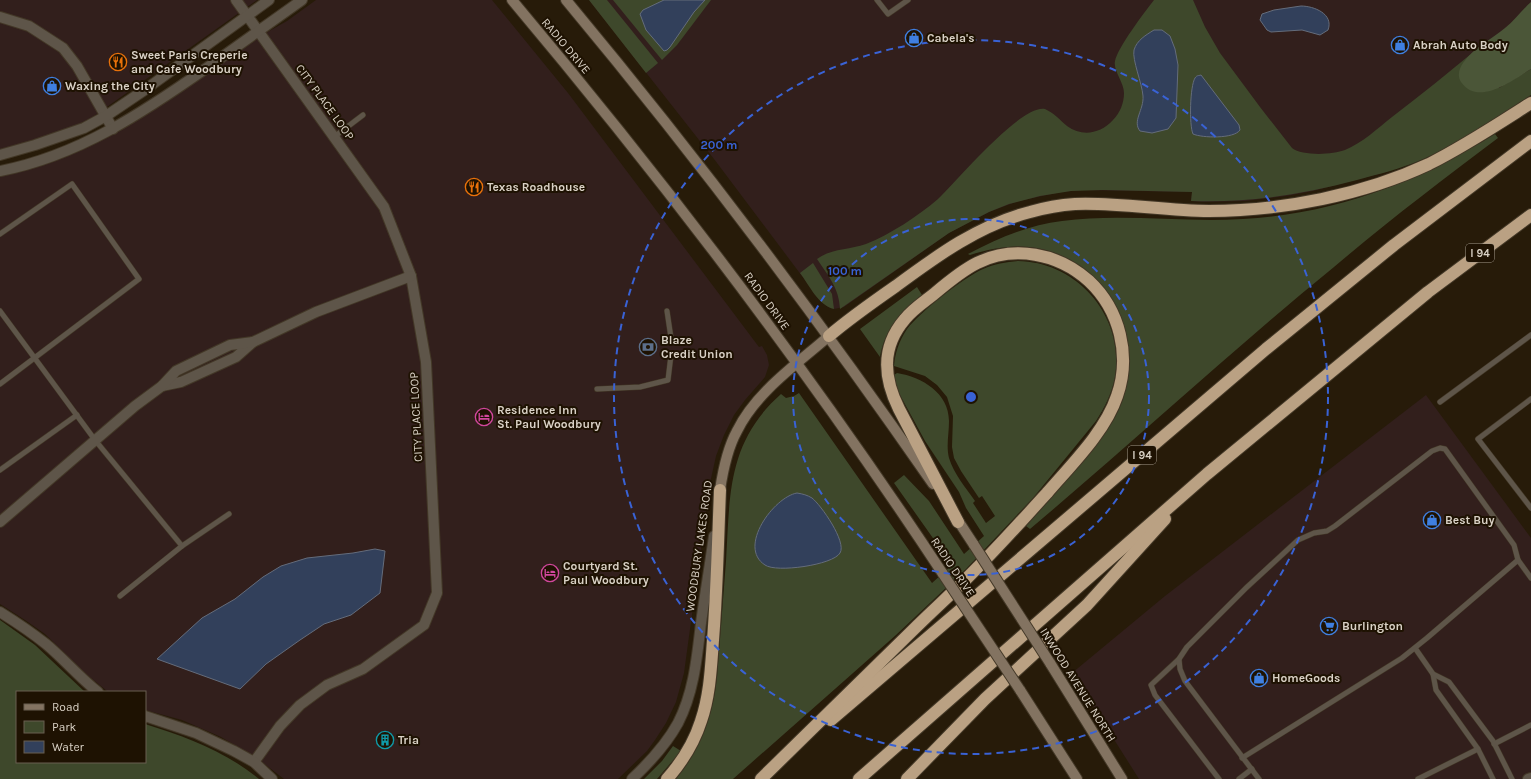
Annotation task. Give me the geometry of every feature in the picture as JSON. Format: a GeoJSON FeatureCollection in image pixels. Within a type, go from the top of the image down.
{"type":"FeatureCollection","features":[{"type":"Feature","properties":{"kind":"highway"},"geometry":{"type":"LineString","coordinates":[[829,336],[845,322],[950,247],[983,229],[1018,215],[1075,204],[1192,211],[1232,211],[1284,206],[1328,197],[1378,183],[1427,164],[1476,138],[1531,103]]}},
{"type":"Feature","properties":{"kind":"highway","name":"I 94"},"geometry":{"type":"LineString","coordinates":[[762,779],[1266,349],[1394,245],[1531,141]]}},
{"type":"Feature","properties":{"kind":"highway","name":"I 94"},"geometry":{"type":"LineString","coordinates":[[859,779],[1207,474],[1428,292],[1531,215]]}},
{"type":"Feature","properties":{"kind":"highway"},"geometry":{"type":"LineString","coordinates":[[762,779],[987,558],[1057,481],[1087,446],[1107,419],[1118,395],[1123,373],[1123,353],[1118,328],[1111,310],[1095,288],[1075,270],[1043,256],[1022,253],[1003,255],[979,262],[951,280],[913,310],[902,323],[892,339],[888,350],[887,367],[891,391],[958,522]]}},
{"type":"Feature","properties":{"kind":"highway"},"geometry":{"type":"LineString","coordinates":[[907,779],[984,699],[1086,605],[1207,474]]}},
{"type":"Feature","properties":{"kind":"highway"},"geometry":{"type":"LineString","coordinates":[[668,779],[693,743],[702,720],[708,695],[716,598],[720,490]]}},
{"type":"Feature","properties":{"kind":"main road","name":"RADIO DRIVE"},"geometry":{"type":"LineString","coordinates":[[512,0],[664,187],[797,364],[943,574],[1077,779]]}},
{"type":"Feature","properties":{"kind":"main road"},"geometry":{"type":"LineString","coordinates":[[566,0],[696,161],[829,336],[958,522]]}},
{"type":"Feature","properties":{"kind":"main road","name":"WOODBURY LAKES ROAD"},"geometry":{"type":"LineString","coordinates":[[720,490],[726,458],[738,428],[748,413],[765,393],[829,336]]}},
{"type":"Feature","properties":{"kind":"main road","name":"INWOOD AVENUE NORTH"},"geometry":{"type":"LineString","coordinates":[[958,522],[1050,663],[1122,779]]}},
{"type":"Feature","properties":{"kind":"street","name":"CITY PLACE LOOP"},"geometry":{"type":"LineString","coordinates":[[236,0],[384,207],[411,276],[426,362],[437,593],[424,625],[363,669],[327,685],[300,705],[280,726],[254,762]]}},
{"type":"Feature","properties":{"kind":"street"},"geometry":{"type":"LineString","coordinates":[[0,155],[84,128],[106,116],[146,90],[269,0]]}},
{"type":"Feature","properties":{"kind":"street"},"geometry":{"type":"LineString","coordinates":[[0,171],[48,159],[77,147],[113,129],[161,100],[302,0]]}},
{"type":"Feature","properties":{"kind":"street"},"geometry":{"type":"LineString","coordinates":[[0,17],[29,26],[63,48],[77,66],[113,129]]}},
{"type":"Feature","properties":{"kind":"street"},"geometry":{"type":"LineString","coordinates":[[0,522],[135,406],[162,386],[182,382],[236,357],[253,342],[316,312],[411,276]]}},
{"type":"Feature","properties":{"kind":"street","name":"WOODBURY LAKES ROAD"},"geometry":{"type":"LineString","coordinates":[[632,779],[665,744],[681,717],[690,690],[720,490]]}},
{"type":"Feature","properties":{"kind":"street"},"geometry":{"type":"LineString","coordinates":[[0,612],[17,622],[45,643],[79,677],[97,691]]}},
{"type":"Feature","properties":{"kind":"street"},"geometry":{"type":"LineString","coordinates":[[146,716],[196,733],[254,762],[272,779]]}},
{"type":"Feature","properties":{"kind":"lane"},"geometry":{"type":"LineString","coordinates":[[877,0],[888,14],[908,0]]}},
{"type":"Feature","properties":{"kind":"lane"},"geometry":{"type":"LineString","coordinates":[[334,137],[363,115]]}},
{"type":"Feature","properties":{"kind":"lane"},"geometry":{"type":"LineString","coordinates":[[0,234],[72,184],[139,279],[0,384]]}},
{"type":"Feature","properties":{"kind":"lane"},"geometry":{"type":"LineString","coordinates":[[0,311],[95,440],[182,546]]}},
{"type":"Feature","properties":{"kind":"lane"},"geometry":{"type":"LineString","coordinates":[[667,311],[671,338]]}},
{"type":"Feature","properties":{"kind":"lane"},"geometry":{"type":"LineString","coordinates":[[1440,402],[1531,335]]}},
{"type":"Feature","properties":{"kind":"lane"},"geometry":{"type":"LineString","coordinates":[[597,390],[640,387],[668,380],[671,356]]}},
{"type":"Feature","properties":{"kind":"lane"},"geometry":{"type":"LineString","coordinates":[[1531,399],[1478,438],[1531,508]]}},
{"type":"Feature","properties":{"kind":"lane"},"geometry":{"type":"LineString","coordinates":[[0,470],[77,415]]}},
{"type":"Feature","properties":{"kind":"lane"},"geometry":{"type":"LineString","coordinates":[[1219,779],[1155,695],[1151,685],[1179,659],[1187,647],[1235,599],[1298,540],[1314,532],[1327,531],[1335,526],[1432,451],[1440,448],[1445,449],[1514,545],[1518,560],[1531,578]]}},
{"type":"Feature","properties":{"kind":"lane"},"geometry":{"type":"LineString","coordinates":[[120,596],[182,546],[228,514]]}},
{"type":"Feature","properties":{"kind":"lane"},"geometry":{"type":"LineString","coordinates":[[1242,758],[1402,658],[1518,560]]}},
{"type":"Feature","properties":{"kind":"lane"},"geometry":{"type":"LineString","coordinates":[[1415,648],[1433,674],[1436,690],[1478,749],[1493,779]]}},
{"type":"Feature","properties":{"kind":"lane"},"geometry":{"type":"LineString","coordinates":[[1179,659],[1180,669],[1185,681],[1259,779]]}},
{"type":"Feature","properties":{"kind":"lane"},"geometry":{"type":"LineString","coordinates":[[1433,674],[1449,682],[1494,744],[1512,779]]}},
{"type":"Feature","properties":{"kind":"lane"},"geometry":{"type":"LineString","coordinates":[[1494,744],[1531,725]]}},
{"type":"Feature","properties":{"kind":"lane"},"geometry":{"type":"LineString","coordinates":[[1418,779],[1478,749]]}},
{"type":"Feature","properties":{"kind":"lane"},"geometry":{"type":"LineString","coordinates":[[1238,779],[1252,769]]}},
{"type":"Feature","properties":{"kind":"shaded area"},"geometry":{"type":"Polygon","coordinates":[[[0,0],[257,0],[90,119],[62,132],[0,151],[0,0]]]}},
{"type":"Feature","properties":{"kind":"shaded area"},"geometry":{"type":"Polygon","coordinates":[[[316,0],[492,0],[568,93],[759,347],[762,346],[767,355],[769,365],[765,377],[734,415],[716,456],[710,483],[684,673],[676,702],[666,723],[647,751],[618,779],[284,779],[258,759],[221,737],[182,720],[146,710],[146,691],[107,691],[86,674],[45,634],[0,604],[0,175],[61,158],[88,147],[117,132],[157,108],[246,44],[287,21],[316,0]]]}},
{"type":"Feature","properties":{"kind":"shaded area"},"geometry":{"type":"Polygon","coordinates":[[[589,0],[1531,0],[1531,95],[1467,136],[1422,159],[1386,172],[1313,191],[1245,201],[1203,202],[1191,201],[1192,192],[1082,190],[1061,192],[1019,201],[989,212],[949,233],[844,307],[834,309],[828,307],[820,300],[714,159],[589,0]]]}},
{"type":"Feature","properties":{"kind":"shaded area"},"geometry":{"type":"Polygon","coordinates":[[[1426,395],[1531,538],[1531,779],[1139,779],[1072,673],[1165,596],[1426,395]]]}},
{"type":"Feature","properties":{"kind":"green space"},"geometry":{"type":"Polygon","coordinates":[[[589,0],[607,0],[658,63],[646,73],[589,0]]]}},
{"type":"Feature","properties":{"kind":"green space"},"geometry":{"type":"Polygon","coordinates":[[[613,0],[711,0],[677,45],[662,60],[613,0]]]}},
{"type":"Feature","properties":{"kind":"green space"},"geometry":{"type":"Polygon","coordinates":[[[1154,0],[1193,0],[1205,27],[1220,53],[1292,148],[1297,151],[1317,154],[1333,153],[1345,150],[1357,144],[1477,49],[1470,55],[1499,88],[1531,69],[1531,95],[1463,138],[1421,160],[1381,173],[1316,190],[1275,197],[1233,201],[1191,201],[1192,192],[1103,190],[1071,191],[1040,196],[1009,204],[989,212],[949,233],[840,309],[838,295],[829,277],[817,259],[823,255],[835,251],[866,244],[894,230],[922,212],[938,199],[990,145],[1021,118],[1034,111],[1045,109],[1067,126],[1079,132],[1085,133],[1097,131],[1108,125],[1118,114],[1121,108],[1124,93],[1124,89],[1115,65],[1117,55],[1138,21],[1154,0]]]}},
{"type":"Feature","properties":{"kind":"green space"},"geometry":{"type":"Polygon","coordinates":[[[1531,2],[1531,69],[1496,89],[1486,92],[1477,92],[1468,89],[1461,82],[1459,77],[1463,63],[1477,48],[1509,25],[1531,2]]]}},
{"type":"Feature","properties":{"kind":"green space"},"geometry":{"type":"Polygon","coordinates":[[[1495,134],[1498,138],[1394,217],[1295,299],[1030,529],[1026,526],[1094,448],[1106,432],[1120,408],[1129,373],[1128,348],[1123,323],[1112,300],[1097,281],[1078,265],[1055,253],[1029,247],[1006,247],[991,249],[970,255],[968,254],[1014,233],[1062,221],[1107,218],[1198,220],[1243,219],[1277,216],[1343,203],[1405,181],[1436,167],[1495,134]]]}},
{"type":"Feature","properties":{"kind":"green space"},"geometry":{"type":"Polygon","coordinates":[[[1018,261],[1040,264],[1060,271],[1078,282],[1093,297],[1105,314],[1112,334],[1116,355],[1115,377],[1108,400],[1096,421],[1033,498],[966,569],[896,635],[733,779],[676,779],[685,768],[699,744],[709,719],[715,691],[731,492],[741,451],[750,431],[763,412],[781,394],[786,398],[799,393],[932,583],[952,565],[894,483],[904,475],[929,501],[964,554],[984,536],[966,508],[959,492],[925,441],[900,395],[896,386],[894,375],[897,373],[916,378],[932,388],[939,395],[948,411],[948,449],[951,464],[960,481],[975,501],[973,503],[986,523],[995,516],[982,496],[979,498],[954,458],[952,447],[953,416],[947,397],[937,385],[925,376],[894,366],[896,352],[904,334],[913,322],[931,305],[954,287],[987,267],[1018,261]]]}},
{"type":"Feature","properties":{"kind":"green space"},"geometry":{"type":"Polygon","coordinates":[[[813,263],[832,294],[834,309],[824,304],[819,299],[800,273],[813,263]]]}},
{"type":"Feature","properties":{"kind":"green space"},"geometry":{"type":"Polygon","coordinates":[[[917,287],[922,295],[907,308],[895,322],[882,347],[880,357],[860,329],[917,287]]]}},
{"type":"Feature","properties":{"kind":"green space"},"geometry":{"type":"Polygon","coordinates":[[[0,620],[35,645],[84,691],[16,691],[16,763],[146,763],[146,724],[205,746],[233,760],[259,779],[0,779],[0,620]]]}},
{"type":"Feature","properties":{"kind":"green space"},"geometry":{"type":"Polygon","coordinates":[[[673,746],[681,751],[657,779],[644,779],[662,761],[673,746]]]}},
{"type":"Feature","properties":{"kind":"water"},"geometry":{"type":"Polygon","coordinates":[[[664,0],[705,0],[694,12],[670,47],[664,51],[646,30],[640,14],[643,10],[664,0]]]}},
{"type":"Feature","properties":{"kind":"water"},"geometry":{"type":"Polygon","coordinates":[[[1301,6],[1317,9],[1326,15],[1329,24],[1328,30],[1320,35],[1302,30],[1271,32],[1267,30],[1260,20],[1262,14],[1274,10],[1301,6]]]}},
{"type":"Feature","properties":{"kind":"water"},"geometry":{"type":"Polygon","coordinates":[[[1154,30],[1162,30],[1170,36],[1175,49],[1178,65],[1176,118],[1168,129],[1152,133],[1140,131],[1137,123],[1143,96],[1134,50],[1135,46],[1145,36],[1154,30]]]}},
{"type":"Feature","properties":{"kind":"water"},"geometry":{"type":"Polygon","coordinates":[[[1201,75],[1239,125],[1240,130],[1237,133],[1218,137],[1193,134],[1191,114],[1192,89],[1195,78],[1201,75]]]}},
{"type":"Feature","properties":{"kind":"water"},"geometry":{"type":"Polygon","coordinates":[[[797,493],[812,498],[827,516],[840,541],[840,553],[827,561],[792,568],[771,567],[765,565],[757,557],[755,547],[757,535],[769,513],[778,503],[797,493]]]}},
{"type":"Feature","properties":{"kind":"water"},"geometry":{"type":"Polygon","coordinates":[[[375,549],[385,551],[380,593],[351,615],[324,624],[300,640],[266,664],[240,689],[157,659],[202,618],[235,599],[263,577],[281,566],[307,558],[375,549]]]}},
{"type":"Feature","properties":{"kind":"place","name":"Cabela's"},"geometry":{"type":"Point","coordinates":[914,38]}},
{"type":"Feature","properties":{"kind":"place","name":"Abrah Auto Body"},"geometry":{"type":"Point","coordinates":[1400,45]}},
{"type":"Feature","properties":{"kind":"place","name":"Sweet Paris Creperie and Cafe Woodbury"},"geometry":{"type":"Point","coordinates":[118,62]}},
{"type":"Feature","properties":{"kind":"place","name":"Waxing the City"},"geometry":{"type":"Point","coordinates":[52,86]}},
{"type":"Feature","properties":{"kind":"place","name":"Texas Roadhouse"},"geometry":{"type":"Point","coordinates":[474,187]}},
{"type":"Feature","properties":{"kind":"place","name":"Blaze Credit Union"},"geometry":{"type":"Point","coordinates":[648,347]}},
{"type":"Feature","properties":{"kind":"place","name":"Residence Inn St. Paul Woodbury"},"geometry":{"type":"Point","coordinates":[484,417]}},
{"type":"Feature","properties":{"kind":"place","name":"Best Buy"},"geometry":{"type":"Point","coordinates":[1432,520]}},
{"type":"Feature","properties":{"kind":"place","name":"Courtyard St. Paul Woodbury"},"geometry":{"type":"Point","coordinates":[550,573]}},
{"type":"Feature","properties":{"kind":"place","name":"Burlington"},"geometry":{"type":"Point","coordinates":[1329,626]}},
{"type":"Feature","properties":{"kind":"place","name":"HomeGoods"},"geometry":{"type":"Point","coordinates":[1259,678]}},
{"type":"Feature","properties":{"kind":"place","name":"Tria"},"geometry":{"type":"Point","coordinates":[385,740]}}]}
